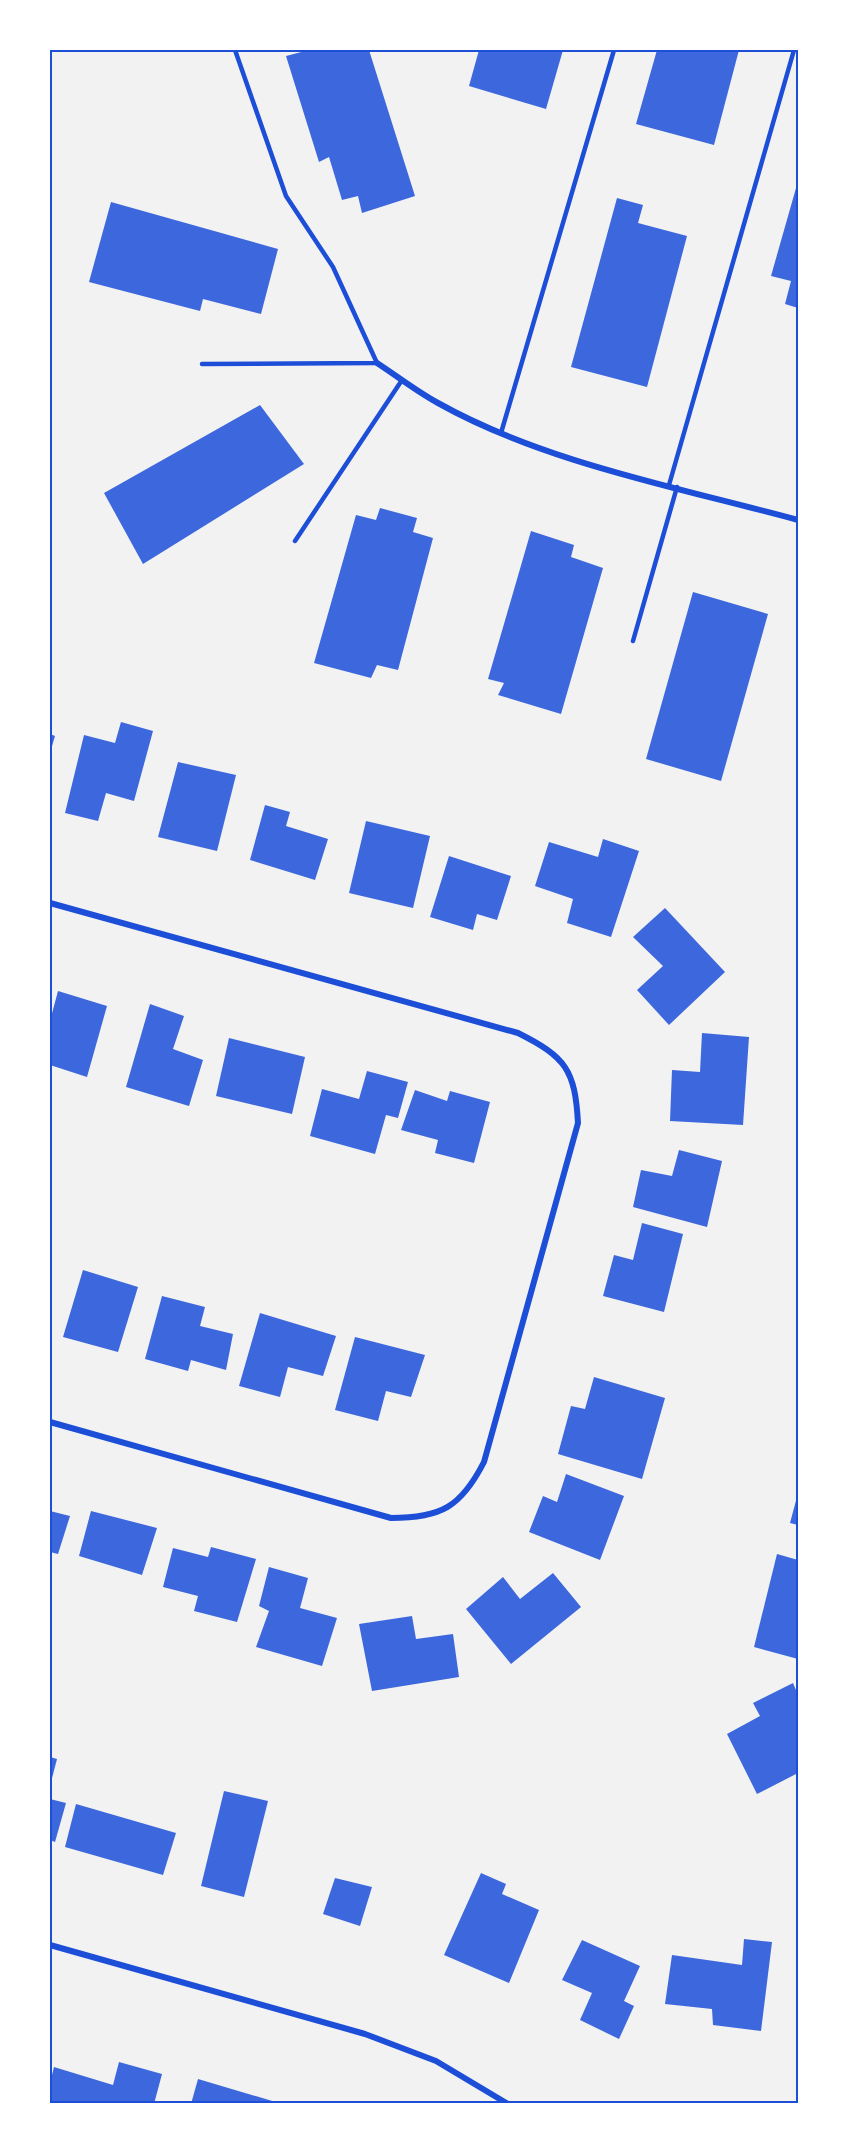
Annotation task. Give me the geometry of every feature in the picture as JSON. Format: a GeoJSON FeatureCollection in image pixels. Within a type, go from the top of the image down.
{"type":"FeatureCollection","features":[{"type":"Feature","properties":{"kind":"street"},"geometry":{"type":"LineString","coordinates":[[376,363],[437,403],[501,433],[569,458],[798,520]]}},
{"type":"Feature","properties":{"kind":"street"},"geometry":{"type":"LineString","coordinates":[[50,903],[518,1033],[546,1047],[568,1068],[577,1095],[578,1123],[484,1462],[471,1487],[451,1506],[423,1518],[391,1518],[50,1422]]}},
{"type":"Feature","properties":{"kind":"street"},"geometry":{"type":"LineString","coordinates":[[50,1945],[365,2034],[436,2061],[508,2103]]}},
{"type":"Feature","properties":{"kind":"lane"},"geometry":{"type":"LineString","coordinates":[[202,364],[376,363],[333,267],[286,196],[235,50]]}},
{"type":"Feature","properties":{"kind":"lane"},"geometry":{"type":"LineString","coordinates":[[501,433],[614,50]]}},
{"type":"Feature","properties":{"kind":"lane"},"geometry":{"type":"LineString","coordinates":[[669,485],[794,50]]}},
{"type":"Feature","properties":{"kind":"lane"},"geometry":{"type":"LineString","coordinates":[[295,541],[402,380]]}},
{"type":"Feature","properties":{"kind":"lane"},"geometry":{"type":"LineString","coordinates":[[633,641],[677,487]]}},
{"type":"Feature","properties":{"kind":"building"},"geometry":{"type":"Polygon","coordinates":[[[309,50],[369,50],[415,196],[362,213],[358,196],[342,200],[329,157],[319,162],[286,56],[309,50]]]}},
{"type":"Feature","properties":{"kind":"building"},"geometry":{"type":"Polygon","coordinates":[[[479,50],[563,50],[546,109],[469,86],[479,50]]]}},
{"type":"Feature","properties":{"kind":"building"},"geometry":{"type":"Polygon","coordinates":[[[657,50],[739,50],[714,145],[636,124],[657,50]]]}},
{"type":"Feature","properties":{"kind":"building"},"geometry":{"type":"Polygon","coordinates":[[[798,181],[798,308],[785,304],[791,281],[771,276],[798,181]]]}},
{"type":"Feature","properties":{"kind":"building"},"geometry":{"type":"Polygon","coordinates":[[[617,198],[643,205],[638,223],[687,236],[647,387],[571,367],[617,198]]]}},
{"type":"Feature","properties":{"kind":"building"},"geometry":{"type":"Polygon","coordinates":[[[111,202],[278,249],[261,314],[203,299],[200,311],[89,282],[111,202]]]}},
{"type":"Feature","properties":{"kind":"building"},"geometry":{"type":"Polygon","coordinates":[[[260,405],[304,464],[143,564],[104,493],[260,405]]]}},
{"type":"Feature","properties":{"kind":"building"},"geometry":{"type":"Polygon","coordinates":[[[380,508],[417,518],[413,532],[433,538],[398,670],[377,665],[371,678],[314,663],[356,515],[376,520],[380,508]]]}},
{"type":"Feature","properties":{"kind":"building"},"geometry":{"type":"Polygon","coordinates":[[[531,531],[574,545],[571,557],[603,568],[561,714],[498,695],[504,683],[488,679],[531,531]]]}},
{"type":"Feature","properties":{"kind":"building"},"geometry":{"type":"Polygon","coordinates":[[[693,592],[768,614],[721,781],[646,759],[693,592]]]}},
{"type":"Feature","properties":{"kind":"building"},"geometry":{"type":"Polygon","coordinates":[[[121,722],[153,731],[134,801],[106,793],[98,821],[65,813],[84,735],[115,743],[121,722]]]}},
{"type":"Feature","properties":{"kind":"building"},"geometry":{"type":"Polygon","coordinates":[[[50,734],[55,736],[50,753],[50,734]]]}},
{"type":"Feature","properties":{"kind":"building"},"geometry":{"type":"Polygon","coordinates":[[[178,762],[236,775],[217,851],[158,837],[178,762]]]}},
{"type":"Feature","properties":{"kind":"building"},"geometry":{"type":"Polygon","coordinates":[[[265,805],[290,812],[286,826],[328,839],[315,880],[250,860],[265,805]]]}},
{"type":"Feature","properties":{"kind":"building"},"geometry":{"type":"Polygon","coordinates":[[[366,821],[430,836],[413,908],[349,893],[366,821]]]}},
{"type":"Feature","properties":{"kind":"building"},"geometry":{"type":"Polygon","coordinates":[[[603,839],[639,851],[611,937],[567,923],[573,899],[535,886],[549,842],[598,857],[603,839]]]}},
{"type":"Feature","properties":{"kind":"building"},"geometry":{"type":"Polygon","coordinates":[[[449,856],[511,876],[497,920],[477,914],[473,930],[430,917],[449,856]]]}},
{"type":"Feature","properties":{"kind":"building"},"geometry":{"type":"Polygon","coordinates":[[[665,908],[725,972],[669,1025],[637,990],[663,966],[633,937],[665,908]]]}},
{"type":"Feature","properties":{"kind":"building"},"geometry":{"type":"Polygon","coordinates":[[[58,991],[107,1006],[87,1077],[50,1065],[50,1021],[58,991]]]}},
{"type":"Feature","properties":{"kind":"building"},"geometry":{"type":"Polygon","coordinates":[[[150,1004],[184,1016],[173,1049],[203,1060],[189,1106],[126,1087],[150,1004]]]}},
{"type":"Feature","properties":{"kind":"building"},"geometry":{"type":"Polygon","coordinates":[[[702,1033],[749,1037],[743,1125],[670,1121],[672,1070],[700,1072],[702,1033]]]}},
{"type":"Feature","properties":{"kind":"building"},"geometry":{"type":"Polygon","coordinates":[[[229,1038],[305,1057],[292,1114],[216,1096],[229,1038]]]}},
{"type":"Feature","properties":{"kind":"building"},"geometry":{"type":"Polygon","coordinates":[[[367,1071],[408,1082],[398,1118],[386,1115],[375,1154],[310,1136],[322,1089],[359,1099],[367,1071]]]}},
{"type":"Feature","properties":{"kind":"building"},"geometry":{"type":"Polygon","coordinates":[[[415,1090],[447,1101],[450,1091],[490,1102],[474,1163],[435,1153],[438,1140],[401,1130],[415,1090]]]}},
{"type":"Feature","properties":{"kind":"building"},"geometry":{"type":"Polygon","coordinates":[[[679,1150],[722,1161],[707,1227],[633,1207],[641,1170],[672,1176],[679,1150]]]}},
{"type":"Feature","properties":{"kind":"building"},"geometry":{"type":"Polygon","coordinates":[[[642,1223],[683,1234],[664,1312],[603,1296],[614,1255],[633,1260],[642,1223]]]}},
{"type":"Feature","properties":{"kind":"building"},"geometry":{"type":"Polygon","coordinates":[[[83,1270],[138,1287],[118,1352],[63,1337],[83,1270]]]}},
{"type":"Feature","properties":{"kind":"building"},"geometry":{"type":"Polygon","coordinates":[[[162,1296],[205,1307],[200,1326],[233,1334],[226,1370],[191,1360],[188,1371],[145,1359],[162,1296]]]}},
{"type":"Feature","properties":{"kind":"building"},"geometry":{"type":"Polygon","coordinates":[[[260,1313],[336,1336],[323,1376],[288,1367],[280,1397],[239,1386],[260,1313]]]}},
{"type":"Feature","properties":{"kind":"building"},"geometry":{"type":"Polygon","coordinates":[[[355,1337],[425,1355],[411,1397],[386,1391],[378,1421],[335,1410],[355,1337]]]}},
{"type":"Feature","properties":{"kind":"building"},"geometry":{"type":"Polygon","coordinates":[[[594,1377],[665,1398],[642,1479],[558,1454],[571,1406],[585,1409],[594,1377]]]}},
{"type":"Feature","properties":{"kind":"building"},"geometry":{"type":"Polygon","coordinates":[[[566,1474],[624,1496],[600,1560],[529,1532],[543,1496],[557,1502],[566,1474]]]}},
{"type":"Feature","properties":{"kind":"building"},"geometry":{"type":"Polygon","coordinates":[[[798,1493],[798,1525],[790,1523],[798,1493]]]}},
{"type":"Feature","properties":{"kind":"building"},"geometry":{"type":"Polygon","coordinates":[[[50,1511],[70,1516],[58,1554],[50,1552],[50,1511]]]}},
{"type":"Feature","properties":{"kind":"building"},"geometry":{"type":"Polygon","coordinates":[[[91,1511],[157,1528],[142,1575],[79,1556],[91,1511]]]}},
{"type":"Feature","properties":{"kind":"building"},"geometry":{"type":"Polygon","coordinates":[[[211,1547],[256,1559],[237,1622],[194,1611],[198,1596],[163,1587],[173,1548],[208,1557],[211,1547]]]}},
{"type":"Feature","properties":{"kind":"building"},"geometry":{"type":"Polygon","coordinates":[[[777,1554],[798,1560],[798,1659],[754,1647],[777,1554]]]}},
{"type":"Feature","properties":{"kind":"building"},"geometry":{"type":"Polygon","coordinates":[[[269,1567],[308,1578],[300,1608],[337,1618],[322,1666],[256,1647],[269,1611],[259,1606],[269,1567]]]}},
{"type":"Feature","properties":{"kind":"building"},"geometry":{"type":"Polygon","coordinates":[[[553,1573],[581,1607],[511,1664],[466,1609],[503,1577],[520,1599],[553,1573]]]}},
{"type":"Feature","properties":{"kind":"building"},"geometry":{"type":"Polygon","coordinates":[[[412,1616],[416,1639],[453,1634],[459,1677],[372,1691],[359,1624],[412,1616]]]}},
{"type":"Feature","properties":{"kind":"building"},"geometry":{"type":"Polygon","coordinates":[[[793,1683],[798,1695],[798,1773],[757,1794],[727,1734],[760,1716],[753,1703],[793,1683]]]}},
{"type":"Feature","properties":{"kind":"building"},"geometry":{"type":"Polygon","coordinates":[[[50,1757],[57,1759],[50,1786],[50,1757]]]}},
{"type":"Feature","properties":{"kind":"building"},"geometry":{"type":"Polygon","coordinates":[[[224,1791],[268,1801],[244,1897],[201,1886],[224,1791]]]}},
{"type":"Feature","properties":{"kind":"building"},"geometry":{"type":"Polygon","coordinates":[[[50,1799],[66,1803],[55,1842],[50,1840],[50,1799]]]}},
{"type":"Feature","properties":{"kind":"building"},"geometry":{"type":"Polygon","coordinates":[[[76,1804],[176,1833],[163,1875],[65,1847],[76,1804]]]}},
{"type":"Feature","properties":{"kind":"building"},"geometry":{"type":"Polygon","coordinates":[[[481,1873],[506,1884],[502,1894],[539,1910],[509,1983],[444,1955],[481,1873]]]}},
{"type":"Feature","properties":{"kind":"building"},"geometry":{"type":"Polygon","coordinates":[[[335,1878],[372,1887],[360,1926],[323,1914],[335,1878]]]}},
{"type":"Feature","properties":{"kind":"building"},"geometry":{"type":"Polygon","coordinates":[[[744,1939],[772,1942],[761,2031],[713,2025],[712,2009],[665,2004],[672,1955],[742,1965],[744,1939]]]}},
{"type":"Feature","properties":{"kind":"building"},"geometry":{"type":"Polygon","coordinates":[[[582,1940],[640,1966],[624,2001],[634,2006],[619,2039],[580,2020],[592,1993],[562,1980],[582,1940]]]}},
{"type":"Feature","properties":{"kind":"building"},"geometry":{"type":"Polygon","coordinates":[[[119,2062],[162,2074],[154,2104],[50,2104],[50,2083],[54,2067],[113,2085],[119,2062]]]}},
{"type":"Feature","properties":{"kind":"building"},"geometry":{"type":"Polygon","coordinates":[[[198,2079],[279,2103],[279,2104],[191,2104],[198,2079]]]}}]}
